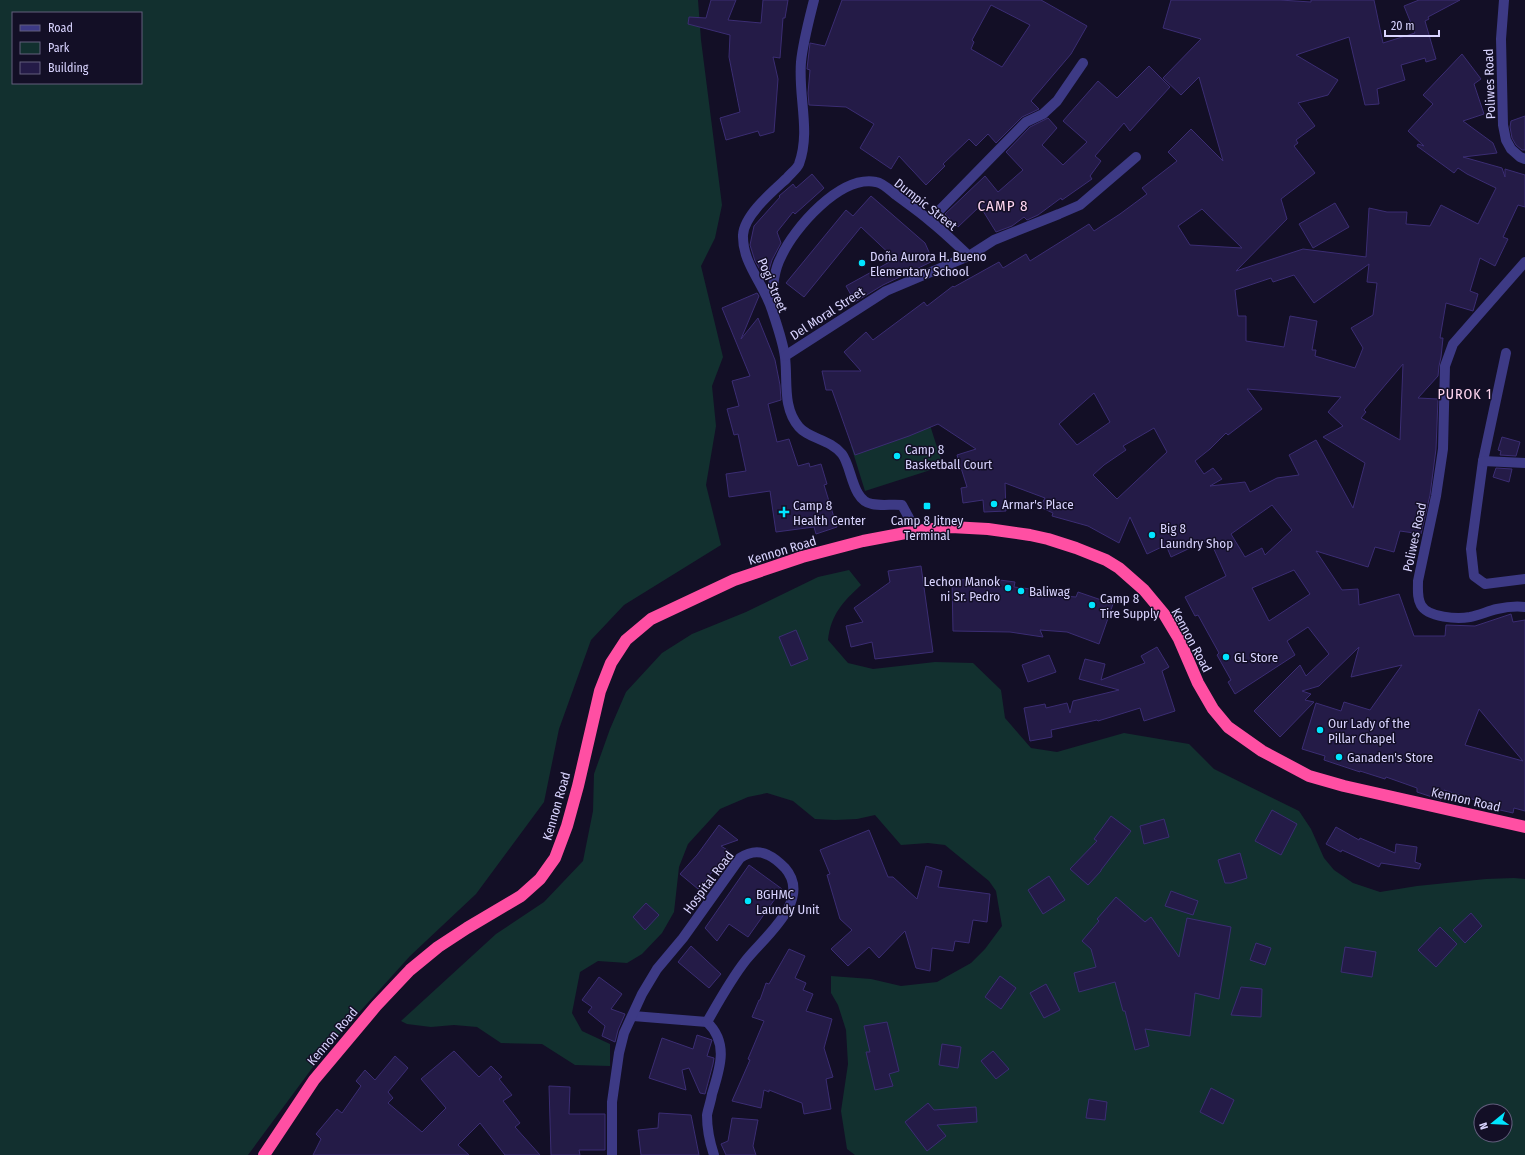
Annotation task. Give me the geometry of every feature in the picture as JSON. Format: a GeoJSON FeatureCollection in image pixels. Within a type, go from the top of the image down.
{"type":"FeatureCollection","features":[{"type":"Feature","properties":{"kind":"highway","name":"Kennon Road"},"geometry":{"type":"LineString","coordinates":[[264,1155],[314,1080],[376,1006],[410,970],[438,947],[461,931],[521,896],[540,879],[555,858],[567,826],[578,786],[600,691],[610,663],[626,640],[651,619],[734,580],[802,557],[863,541],[916,531],[951,527],[988,529],[1030,535],[1069,546],[1106,560],[1119,568],[1144,590],[1164,614],[1179,639],[1202,690],[1213,709],[1228,727],[1262,751],[1309,776],[1344,786],[1525,827]]}},
{"type":"Feature","properties":{"kind":"street","name":"Pogi Street"},"geometry":{"type":"LineString","coordinates":[[814,0],[801,62],[800,86],[805,127],[798,166],[750,217],[743,233],[744,249],[752,271],[772,308],[784,356],[786,392],[790,410],[795,422],[800,429],[831,444],[839,451],[845,458],[855,489],[863,499],[870,504],[902,505],[916,531]]}},
{"type":"Feature","properties":{"kind":"street","name":"Poliwes Road"},"geometry":{"type":"LineString","coordinates":[[1504,0],[1501,39],[1503,125],[1506,140],[1511,149],[1520,157],[1525,159]]}},
{"type":"Feature","properties":{"kind":"street"},"geometry":{"type":"LineString","coordinates":[[930,220],[1026,122],[1043,114],[1057,101],[1083,63]]}},
{"type":"Feature","properties":{"kind":"street","name":"Del Moral Street"},"geometry":{"type":"LineString","coordinates":[[784,356],[886,291],[969,256],[994,240],[1080,205],[1136,157]]}},
{"type":"Feature","properties":{"kind":"street","name":"Dumpic Street"},"geometry":{"type":"LineString","coordinates":[[772,308],[772,289],[780,258],[797,230],[808,217],[836,192],[862,182],[877,182],[930,220],[969,256]]}},
{"type":"Feature","properties":{"kind":"street","name":"Poliwes Road"},"geometry":{"type":"LineString","coordinates":[[1525,262],[1453,344],[1445,366],[1443,449],[1436,496],[1418,581],[1417,595],[1422,606],[1429,612],[1456,618],[1469,617],[1497,609],[1515,606],[1525,607]]}},
{"type":"Feature","properties":{"kind":"street"},"geometry":{"type":"LineString","coordinates":[[1506,353],[1483,461],[1471,550],[1474,576],[1485,584],[1525,579]]}},
{"type":"Feature","properties":{"kind":"street"},"geometry":{"type":"LineString","coordinates":[[1483,461],[1525,463]]}},
{"type":"Feature","properties":{"kind":"street","name":"Hospital Road"},"geometry":{"type":"LineString","coordinates":[[612,1155],[612,1102],[619,1053],[624,1033],[642,994],[657,969],[683,938],[740,858],[748,853],[765,853],[773,857],[790,875],[793,888],[792,898],[787,912],[746,959],[726,989],[707,1022]]}},
{"type":"Feature","properties":{"kind":"street"},"geometry":{"type":"LineString","coordinates":[[632,1016],[707,1022],[714,1029],[721,1049],[721,1060],[707,1115],[710,1142],[714,1155]]}},
{"type":"Feature","properties":{"kind":"green space"},"geometry":{"type":"Polygon","coordinates":[[[0,0],[698,0],[701,40],[722,205],[715,238],[701,266],[723,357],[712,386],[716,426],[706,485],[721,545],[624,605],[591,640],[559,729],[544,802],[476,894],[410,956],[327,1048],[248,1155],[0,1155],[0,0]]]}},
{"type":"Feature","properties":{"kind":"green space","name":"Camp 8 Basketball Court"},"geometry":{"type":"Polygon","coordinates":[[[929,422],[943,466],[865,491],[851,446],[929,422]]]}},
{"type":"Feature","properties":{"kind":"green space"},"geometry":{"type":"Polygon","coordinates":[[[849,570],[861,585],[839,609],[832,623],[828,640],[848,663],[873,669],[935,662],[973,663],[1001,690],[1005,718],[1031,748],[1057,752],[1124,733],[1189,744],[1214,769],[1299,811],[1311,829],[1324,858],[1334,870],[1353,883],[1380,892],[1417,886],[1486,879],[1525,879],[1525,1155],[855,1155],[847,1149],[841,1111],[848,1064],[846,1030],[838,1005],[831,993],[831,976],[871,979],[901,986],[937,982],[971,963],[985,949],[1002,926],[996,891],[989,881],[945,845],[928,843],[901,845],[875,815],[857,819],[815,819],[793,801],[767,793],[748,797],[720,809],[688,844],[679,867],[674,912],[662,933],[642,954],[627,963],[598,961],[580,972],[572,1013],[582,1031],[610,1044],[610,1066],[575,1065],[542,1044],[501,1043],[477,1027],[454,1025],[431,1027],[407,1024],[401,1021],[496,934],[544,902],[583,861],[593,811],[594,774],[610,729],[626,692],[662,653],[692,634],[746,612],[818,577],[849,570]]]}},
{"type":"Feature","properties":{"kind":"building"},"geometry":{"type":"Polygon","coordinates":[[[711,0],[736,0],[728,20],[761,23],[763,0],[788,0],[785,18],[783,18],[780,58],[773,57],[778,79],[774,132],[760,136],[758,131],[726,140],[720,118],[740,112],[729,57],[730,35],[688,24],[689,17],[706,18],[711,0]]]}},
{"type":"Feature","properties":{"kind":"building"},"geometry":{"type":"Polygon","coordinates":[[[842,0],[1041,0],[1087,26],[1071,54],[1031,101],[1039,109],[1022,117],[996,143],[988,134],[976,146],[969,139],[943,164],[945,166],[926,185],[899,156],[891,169],[860,148],[874,124],[846,107],[809,105],[808,93],[810,70],[807,69],[810,43],[825,46],[842,0]],[[991,5],[972,40],[974,42],[971,49],[1002,67],[1030,25],[991,5]]]}},
{"type":"Feature","properties":{"kind":"building"},"geometry":{"type":"Polygon","coordinates":[[[1171,0],[1280,0],[1311,2],[1311,0],[1374,0],[1383,43],[1415,33],[1404,6],[1419,0],[1460,0],[1428,17],[1429,19],[1425,21],[1436,59],[1426,62],[1425,58],[1401,65],[1405,80],[1377,89],[1379,104],[1365,105],[1349,37],[1296,55],[1338,80],[1328,95],[1298,103],[1315,126],[1296,140],[1298,143],[1294,146],[1315,173],[1281,199],[1287,219],[1236,271],[1303,249],[1366,257],[1369,208],[1387,212],[1407,212],[1406,224],[1430,226],[1441,205],[1478,224],[1496,188],[1458,168],[1454,173],[1417,146],[1418,144],[1424,146],[1408,131],[1433,104],[1423,95],[1462,54],[1481,79],[1474,84],[1484,114],[1463,121],[1493,143],[1497,153],[1463,157],[1502,168],[1505,177],[1505,169],[1525,175],[1525,207],[1518,205],[1503,237],[1508,239],[1495,266],[1480,258],[1470,291],[1478,294],[1473,311],[1446,303],[1440,338],[1443,338],[1438,376],[1418,398],[1438,399],[1436,449],[1430,495],[1421,534],[1400,531],[1394,552],[1375,547],[1368,567],[1316,551],[1342,590],[1358,589],[1359,605],[1399,594],[1414,636],[1445,636],[1446,625],[1475,626],[1511,614],[1513,622],[1525,620],[1525,811],[1514,808],[1513,813],[1487,807],[1488,804],[1444,790],[1441,800],[1417,792],[1417,788],[1386,777],[1385,779],[1324,760],[1325,756],[1302,749],[1316,703],[1341,711],[1344,702],[1370,710],[1402,665],[1351,677],[1359,647],[1319,686],[1302,691],[1311,694],[1305,700],[1314,702],[1280,737],[1254,711],[1300,665],[1306,676],[1329,654],[1308,627],[1287,641],[1295,655],[1235,694],[1228,682],[1231,680],[1217,655],[1219,653],[1198,615],[1195,616],[1185,597],[1226,576],[1213,547],[1210,549],[1205,541],[1171,557],[1166,545],[1147,554],[1130,517],[1119,543],[1088,526],[1052,516],[1053,513],[1040,507],[1045,498],[1005,483],[1006,511],[984,512],[983,500],[963,503],[961,488],[967,487],[957,455],[976,449],[938,424],[855,455],[832,390],[826,390],[822,371],[861,371],[844,352],[866,332],[873,340],[924,302],[927,306],[953,286],[954,287],[999,262],[1003,268],[1026,254],[1030,261],[1089,224],[1094,231],[1147,194],[1142,188],[1177,161],[1168,152],[1191,129],[1223,161],[1199,77],[1181,95],[1163,78],[1201,39],[1163,28],[1171,0]],[[1202,209],[1178,226],[1190,245],[1242,248],[1202,209]],[[1369,264],[1314,303],[1294,275],[1273,282],[1271,278],[1235,290],[1238,316],[1246,316],[1246,341],[1284,347],[1290,316],[1317,321],[1312,350],[1316,350],[1315,356],[1355,368],[1363,348],[1351,328],[1373,315],[1377,283],[1367,282],[1369,264]],[[1403,364],[1364,410],[1366,412],[1361,418],[1400,440],[1403,364]],[[1247,389],[1262,409],[1228,435],[1226,433],[1195,461],[1204,474],[1213,468],[1222,479],[1210,486],[1245,482],[1250,492],[1277,478],[1299,475],[1289,455],[1316,440],[1353,508],[1365,463],[1323,437],[1343,426],[1328,412],[1341,397],[1247,389]],[[1094,393],[1059,424],[1077,445],[1110,422],[1094,393]],[[1154,428],[1123,446],[1126,450],[1104,465],[1093,475],[1117,499],[1167,452],[1154,428]],[[1272,505],[1231,534],[1245,557],[1262,548],[1265,555],[1292,530],[1272,505]],[[1294,570],[1252,588],[1269,621],[1310,594],[1294,570]],[[1479,709],[1465,745],[1523,761],[1479,709]]]}},
{"type":"Feature","properties":{"kind":"building"},"geometry":{"type":"Polygon","coordinates":[[[1149,66],[1170,87],[1130,131],[1124,123],[1095,156],[1101,161],[1090,176],[1092,179],[1062,200],[1061,198],[1038,215],[1027,220],[1024,217],[1012,226],[996,232],[980,206],[958,227],[945,214],[985,176],[998,192],[1023,170],[1006,152],[1030,127],[1048,118],[1057,128],[1042,145],[1063,165],[1087,142],[1063,121],[1098,81],[1117,98],[1149,66]]]}},
{"type":"Feature","properties":{"kind":"building"},"geometry":{"type":"Polygon","coordinates":[[[1525,116],[1525,150],[1522,150],[1516,145],[1512,138],[1510,127],[1511,121],[1525,116]]]}},
{"type":"Feature","properties":{"kind":"building"},"geometry":{"type":"Polygon","coordinates":[[[812,174],[824,188],[795,214],[793,212],[777,232],[781,243],[772,260],[766,280],[755,261],[750,245],[754,226],[780,197],[779,196],[793,184],[796,188],[812,174]]]}},
{"type":"Feature","properties":{"kind":"building"},"geometry":{"type":"Polygon","coordinates":[[[871,196],[925,243],[933,261],[883,285],[855,302],[846,286],[895,259],[861,227],[804,297],[786,283],[846,210],[853,216],[871,196]]]}},
{"type":"Feature","properties":{"kind":"building"},"geometry":{"type":"Polygon","coordinates":[[[1335,203],[1349,227],[1313,248],[1299,224],[1335,203]]]}},
{"type":"Feature","properties":{"kind":"building"},"geometry":{"type":"Polygon","coordinates":[[[757,293],[759,296],[741,339],[758,318],[775,360],[780,385],[781,400],[768,404],[777,442],[789,439],[798,466],[809,463],[810,467],[821,464],[827,484],[824,485],[837,527],[816,534],[814,527],[776,532],[770,491],[729,497],[726,474],[746,471],[738,434],[734,435],[727,409],[739,406],[732,381],[750,376],[722,308],[757,293]]]}},
{"type":"Feature","properties":{"kind":"building"},"geometry":{"type":"Polygon","coordinates":[[[1502,437],[1520,442],[1516,456],[1500,455],[1501,451],[1498,450],[1502,437]]]}},
{"type":"Feature","properties":{"kind":"building"},"geometry":{"type":"Polygon","coordinates":[[[1496,468],[1512,469],[1509,482],[1493,477],[1496,468]]]}},
{"type":"Feature","properties":{"kind":"building"},"geometry":{"type":"Polygon","coordinates":[[[921,566],[933,652],[875,659],[872,642],[851,647],[846,626],[863,622],[854,608],[890,582],[888,571],[921,566]]]}},
{"type":"Feature","properties":{"kind":"building"},"geometry":{"type":"Polygon","coordinates":[[[992,579],[1015,582],[1014,587],[1039,590],[1039,594],[1076,597],[1078,592],[1113,604],[1099,644],[1067,632],[1040,630],[1043,637],[1010,632],[953,631],[952,580],[992,579]]]}},
{"type":"Feature","properties":{"kind":"building"},"geometry":{"type":"Polygon","coordinates":[[[796,630],[808,659],[791,666],[779,637],[796,630]]]}},
{"type":"Feature","properties":{"kind":"building"},"geometry":{"type":"Polygon","coordinates":[[[1157,647],[1169,667],[1162,671],[1175,711],[1144,721],[1140,708],[1098,721],[1051,730],[1052,737],[1030,741],[1024,708],[1045,704],[1046,708],[1067,703],[1070,713],[1073,701],[1119,690],[1079,679],[1085,659],[1105,664],[1101,680],[1145,663],[1141,656],[1157,647]]]}},
{"type":"Feature","properties":{"kind":"building"},"geometry":{"type":"Polygon","coordinates":[[[1049,655],[1056,672],[1028,682],[1022,665],[1049,655]]]}},
{"type":"Feature","properties":{"kind":"building"},"geometry":{"type":"Polygon","coordinates":[[[1272,810],[1297,824],[1281,855],[1255,841],[1272,810]]]}},
{"type":"Feature","properties":{"kind":"building"},"geometry":{"type":"Polygon","coordinates":[[[1111,816],[1131,831],[1101,871],[1088,885],[1070,869],[1097,841],[1094,839],[1111,816]]]}},
{"type":"Feature","properties":{"kind":"building"},"geometry":{"type":"Polygon","coordinates":[[[1164,819],[1169,837],[1144,844],[1140,826],[1164,819]]]}},
{"type":"Feature","properties":{"kind":"building"},"geometry":{"type":"Polygon","coordinates":[[[719,825],[738,840],[721,846],[729,851],[698,889],[680,874],[697,855],[719,825]]]}},
{"type":"Feature","properties":{"kind":"building"},"geometry":{"type":"Polygon","coordinates":[[[1336,827],[1359,840],[1360,838],[1395,853],[1396,844],[1417,847],[1415,862],[1421,864],[1419,869],[1381,863],[1379,867],[1342,850],[1341,852],[1326,844],[1336,827]]]}},
{"type":"Feature","properties":{"kind":"building"},"geometry":{"type":"Polygon","coordinates":[[[869,830],[888,877],[893,877],[917,899],[926,866],[942,871],[938,887],[990,894],[987,922],[973,920],[969,943],[955,941],[953,951],[932,948],[930,971],[916,968],[905,931],[879,958],[869,947],[848,966],[831,949],[852,930],[840,919],[827,875],[830,874],[820,850],[869,830]]]}},
{"type":"Feature","properties":{"kind":"building"},"geometry":{"type":"Polygon","coordinates":[[[1240,853],[1247,878],[1231,883],[1225,883],[1218,860],[1240,853]]]}},
{"type":"Feature","properties":{"kind":"building","name":"BGHMC Laundy Unit"},"geometry":{"type":"Polygon","coordinates":[[[749,865],[782,889],[748,937],[729,924],[717,941],[705,928],[749,865]]]}},
{"type":"Feature","properties":{"kind":"building"},"geometry":{"type":"Polygon","coordinates":[[[1049,876],[1065,900],[1043,914],[1028,890],[1049,876]]]}},
{"type":"Feature","properties":{"kind":"building"},"geometry":{"type":"Polygon","coordinates":[[[1171,891],[1198,901],[1193,915],[1165,906],[1171,891]]]}},
{"type":"Feature","properties":{"kind":"building"},"geometry":{"type":"Polygon","coordinates":[[[1116,897],[1145,922],[1151,917],[1179,957],[1187,918],[1231,927],[1219,999],[1195,993],[1190,1036],[1145,1029],[1149,1046],[1135,1050],[1125,1011],[1123,1011],[1115,982],[1079,992],[1074,973],[1096,967],[1091,949],[1082,941],[1099,921],[1097,919],[1116,897]]]}},
{"type":"Feature","properties":{"kind":"building"},"geometry":{"type":"Polygon","coordinates":[[[646,903],[659,915],[645,930],[633,917],[646,903]]]}},
{"type":"Feature","properties":{"kind":"building"},"geometry":{"type":"Polygon","coordinates":[[[1471,913],[1482,926],[1465,943],[1453,930],[1471,913]]]}},
{"type":"Feature","properties":{"kind":"building"},"geometry":{"type":"Polygon","coordinates":[[[1440,927],[1457,944],[1436,967],[1418,950],[1440,927]]]}},
{"type":"Feature","properties":{"kind":"building"},"geometry":{"type":"Polygon","coordinates":[[[1256,943],[1271,948],[1265,965],[1250,960],[1256,943]]]}},
{"type":"Feature","properties":{"kind":"building"},"geometry":{"type":"Polygon","coordinates":[[[691,946],[721,974],[709,988],[678,962],[691,946]]]}},
{"type":"Feature","properties":{"kind":"building"},"geometry":{"type":"Polygon","coordinates":[[[1345,947],[1376,952],[1372,977],[1341,972],[1345,947]]]}},
{"type":"Feature","properties":{"kind":"building"},"geometry":{"type":"Polygon","coordinates":[[[789,949],[805,956],[795,978],[806,983],[803,990],[813,994],[806,1011],[832,1019],[824,1048],[833,1077],[826,1079],[831,1109],[804,1114],[802,1103],[769,1090],[769,1092],[764,1090],[761,1108],[732,1101],[750,1060],[748,1059],[764,1021],[752,1017],[766,983],[769,984],[789,949]]]}},
{"type":"Feature","properties":{"kind":"building"},"geometry":{"type":"Polygon","coordinates":[[[1000,976],[1016,988],[1001,1009],[985,997],[1000,976]]]}},
{"type":"Feature","properties":{"kind":"building"},"geometry":{"type":"Polygon","coordinates":[[[599,977],[622,994],[611,1009],[625,1014],[618,1030],[615,1042],[602,1036],[605,1026],[588,1012],[592,1007],[582,1000],[599,977]]]}},
{"type":"Feature","properties":{"kind":"building"},"geometry":{"type":"Polygon","coordinates":[[[1046,984],[1060,1010],[1044,1018],[1030,993],[1046,984]]]}},
{"type":"Feature","properties":{"kind":"building"},"geometry":{"type":"Polygon","coordinates":[[[1241,987],[1262,989],[1261,1017],[1231,1015],[1241,987]]]}},
{"type":"Feature","properties":{"kind":"building"},"geometry":{"type":"Polygon","coordinates":[[[887,1022],[899,1071],[889,1074],[893,1086],[875,1090],[866,1052],[870,1052],[864,1026],[887,1022]]]}},
{"type":"Feature","properties":{"kind":"building"},"geometry":{"type":"Polygon","coordinates":[[[697,1035],[712,1040],[707,1056],[714,1058],[705,1094],[700,1093],[689,1068],[682,1070],[686,1090],[649,1078],[662,1038],[693,1049],[697,1035]]]}},
{"type":"Feature","properties":{"kind":"building"},"geometry":{"type":"Polygon","coordinates":[[[942,1044],[961,1047],[958,1068],[939,1065],[942,1044]]]}},
{"type":"Feature","properties":{"kind":"building"},"geometry":{"type":"Polygon","coordinates":[[[454,1051],[479,1077],[491,1066],[502,1077],[499,1079],[512,1095],[503,1101],[520,1123],[515,1127],[540,1155],[505,1155],[480,1123],[458,1145],[469,1155],[313,1155],[321,1139],[316,1134],[337,1109],[342,1113],[361,1086],[356,1081],[365,1070],[375,1080],[395,1056],[408,1068],[388,1092],[393,1098],[388,1103],[422,1132],[446,1108],[421,1079],[454,1051]]]}},
{"type":"Feature","properties":{"kind":"building"},"geometry":{"type":"Polygon","coordinates":[[[993,1051],[1009,1069],[996,1079],[981,1061],[993,1051]]]}},
{"type":"Feature","properties":{"kind":"building"},"geometry":{"type":"Polygon","coordinates":[[[549,1086],[570,1087],[569,1114],[605,1114],[605,1150],[579,1150],[580,1155],[551,1155],[549,1086]]]}},
{"type":"Feature","properties":{"kind":"building"},"geometry":{"type":"Polygon","coordinates":[[[1211,1088],[1234,1100],[1223,1124],[1200,1112],[1211,1088]]]}},
{"type":"Feature","properties":{"kind":"building"},"geometry":{"type":"Polygon","coordinates":[[[1089,1099],[1107,1102],[1105,1120],[1086,1118],[1089,1099]]]}},
{"type":"Feature","properties":{"kind":"building"},"geometry":{"type":"Polygon","coordinates":[[[928,1103],[934,1110],[976,1107],[977,1122],[937,1125],[946,1136],[927,1151],[905,1122],[928,1103]]]}},
{"type":"Feature","properties":{"kind":"building"},"geometry":{"type":"Polygon","coordinates":[[[659,1113],[691,1115],[699,1155],[641,1155],[638,1130],[658,1128],[659,1113]]]}},
{"type":"Feature","properties":{"kind":"building"},"geometry":{"type":"Polygon","coordinates":[[[732,1118],[758,1120],[753,1146],[756,1155],[726,1155],[721,1144],[728,1141],[732,1118]]]}},
{"type":"Feature","properties":{"kind":"place","name":"Doña Aurora H. Bueno Elementary School"},"geometry":{"type":"Point","coordinates":[862,263]}},
{"type":"Feature","properties":{"kind":"place","name":"Camp 8 Basketball Court"},"geometry":{"type":"Point","coordinates":[897,456]}},
{"type":"Feature","properties":{"kind":"place","name":"Armar's Place"},"geometry":{"type":"Point","coordinates":[994,504]}},
{"type":"Feature","properties":{"kind":"place","name":"Camp 8 Jitney Terminal"},"geometry":{"type":"Point","coordinates":[927,506]}},
{"type":"Feature","properties":{"kind":"place","name":"Camp 8 Health Center"},"geometry":{"type":"Point","coordinates":[784,512]}},
{"type":"Feature","properties":{"kind":"place","name":"Big 8 Laundry Shop"},"geometry":{"type":"Point","coordinates":[1152,535]}},
{"type":"Feature","properties":{"kind":"place","name":"Lechon Manok ni Sr. Pedro"},"geometry":{"type":"Point","coordinates":[1008,588]}},
{"type":"Feature","properties":{"kind":"place","name":"Baliwag"},"geometry":{"type":"Point","coordinates":[1021,591]}},
{"type":"Feature","properties":{"kind":"place","name":"Camp 8 Tire Supply"},"geometry":{"type":"Point","coordinates":[1092,605]}},
{"type":"Feature","properties":{"kind":"place","name":"GL Store"},"geometry":{"type":"Point","coordinates":[1226,657]}},
{"type":"Feature","properties":{"kind":"place","name":"Our Lady of the Pillar Chapel"},"geometry":{"type":"Point","coordinates":[1320,730]}},
{"type":"Feature","properties":{"kind":"place","name":"Ganaden's Store"},"geometry":{"type":"Point","coordinates":[1339,757]}},
{"type":"Feature","properties":{"kind":"place","name":"BGHMC Laundy Unit"},"geometry":{"type":"Point","coordinates":[748,901]}},
{"type":"Feature","properties":{"kind":"district","name":"CAMP 8"},"geometry":{"type":"Point","coordinates":[1003,206]}},
{"type":"Feature","properties":{"kind":"district","name":"PUROK 1"},"geometry":{"type":"Point","coordinates":[1465,394]}}]}
